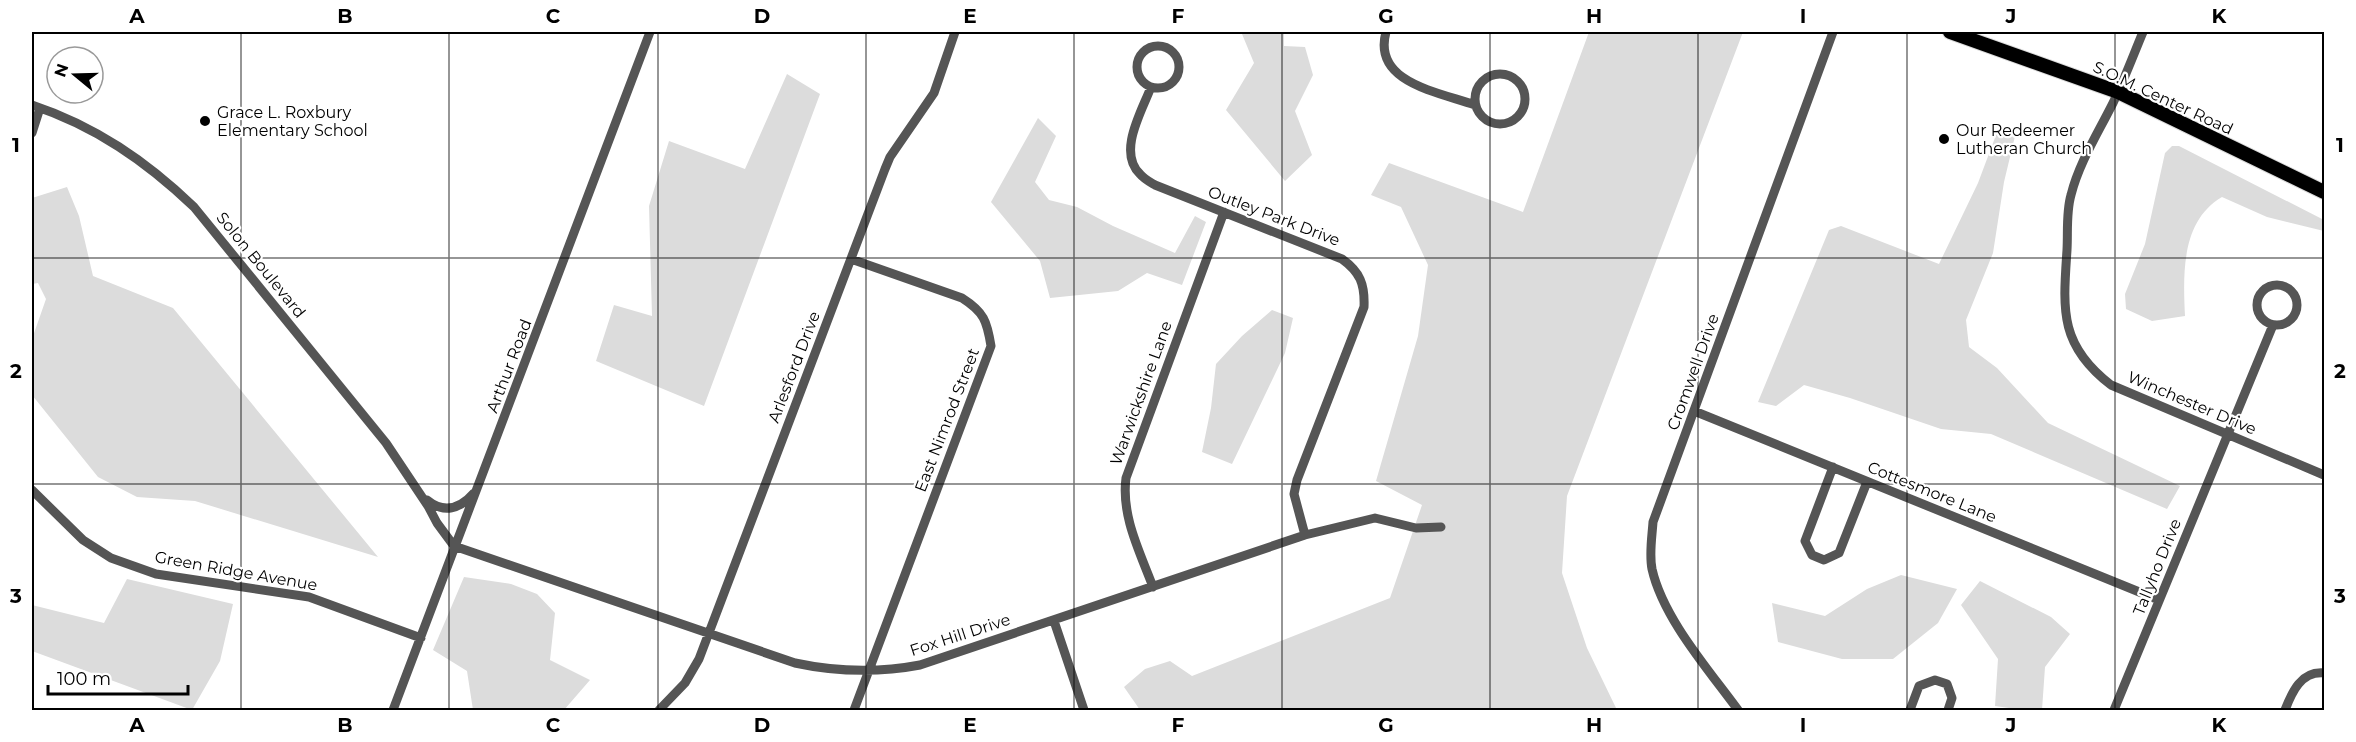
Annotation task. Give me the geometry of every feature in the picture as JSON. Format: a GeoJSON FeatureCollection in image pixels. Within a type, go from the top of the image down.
{"type":"FeatureCollection","features":[{"type":"Feature","properties":{"kind":"main road","name":"S.O.M. Center Road"},"geometry":{"type":"LineString","coordinates":[[1950,32],[2118,92],[2325,192]]}},
{"type":"Feature","properties":{"kind":"street","name":"Arthur Road"},"geometry":{"type":"LineString","coordinates":[[393,711],[454,546],[480,487],[650,32]]}},
{"type":"Feature","properties":{"kind":"street","name":"Arlesford Drive"},"geometry":{"type":"LineString","coordinates":[[659,711],[685,683],[699,659],[890,157],[934,93],[955,32]]}},
{"type":"Feature","properties":{"kind":"street"},"geometry":{"type":"LineString","coordinates":[[1386,32],[1383,42],[1386,61],[1398,76],[1475,105],[1484,119],[1500,125],[1516,119],[1521,113],[1525,97],[1518,82],[1512,77],[1496,74],[1488,77],[1477,88],[1475,105]]}},
{"type":"Feature","properties":{"kind":"street","name":"Cromwell Drive"},"geometry":{"type":"LineString","coordinates":[[1738,711],[1671,616],[1658,589],[1652,566],[1653,522],[1833,32]]}},
{"type":"Feature","properties":{"kind":"street","name":"Winchester Drive"},"geometry":{"type":"LineString","coordinates":[[2143,32],[2118,92],[2079,170],[2070,197],[2064,294],[2065,318],[2068,328],[2080,356],[2096,374],[2110,385],[2325,475]]}},
{"type":"Feature","properties":{"kind":"street"},"geometry":{"type":"LineString","coordinates":[[1161,45],[1168,47],[1178,57],[1179,72],[1176,78],[1165,87],[1151,87],[1140,78],[1138,58],[1148,48],[1161,45]]}},
{"type":"Feature","properties":{"kind":"street","name":"Outley Park Drive"},"geometry":{"type":"LineString","coordinates":[[1151,87],[1131,141],[1131,158],[1138,173],[1155,185],[1342,259],[1355,268],[1365,294],[1364,307],[1297,480],[1294,494],[1305,535]]}},
{"type":"Feature","properties":{"kind":"street","name":"Solon Boulevard"},"geometry":{"type":"LineString","coordinates":[[36,106],[78,123],[117,144],[166,180],[194,207],[386,443],[454,546]]}},
{"type":"Feature","properties":{"kind":"street"},"geometry":{"type":"LineString","coordinates":[[32,132],[36,106]]}},
{"type":"Feature","properties":{"kind":"street","name":"Warwickshire Lane"},"geometry":{"type":"LineString","coordinates":[[1153,587],[1126,513],[1124,494],[1126,478],[1224,212]]}},
{"type":"Feature","properties":{"kind":"street","name":"East Nimrod Street"},"geometry":{"type":"LineString","coordinates":[[851,259],[962,298],[978,308],[988,325],[991,346],[854,711]]}},
{"type":"Feature","properties":{"kind":"street"},"geometry":{"type":"LineString","coordinates":[[2282,285],[2293,292],[2296,299],[2296,313],[2287,323],[2273,325],[2267,323],[2258,314],[2256,301],[2268,286],[2282,285]]}},
{"type":"Feature","properties":{"kind":"street","name":"Tallyho Drive"},"geometry":{"type":"LineString","coordinates":[[2114,711],[2273,325]]}},
{"type":"Feature","properties":{"kind":"street","name":"Cottesmore Lane"},"geometry":{"type":"LineString","coordinates":[[1695,411],[2159,600]]}},
{"type":"Feature","properties":{"kind":"street"},"geometry":{"type":"LineString","coordinates":[[1833,467],[1806,541],[1812,555],[1824,560],[1839,553],[1867,482]]}},
{"type":"Feature","properties":{"kind":"street","name":"Solon Boulevard"},"geometry":{"type":"LineString","coordinates":[[422,496],[434,506],[447,509],[459,507],[480,487]]}},
{"type":"Feature","properties":{"kind":"street","name":"Green Ridge Avenue"},"geometry":{"type":"LineString","coordinates":[[32,490],[83,540],[111,558],[156,573],[309,597],[420,638]]}},
{"type":"Feature","properties":{"kind":"street","name":"Fox Hill Drive"},"geometry":{"type":"LineString","coordinates":[[454,546],[795,663],[826,669],[894,670],[920,665],[1305,535],[1375,518],[1416,528],[1441,527]]}},
{"type":"Feature","properties":{"kind":"street"},"geometry":{"type":"LineString","coordinates":[[1053,621],[1084,711]]}},
{"type":"Feature","properties":{"kind":"street"},"geometry":{"type":"LineString","coordinates":[[2285,711],[2293,691],[2305,677],[2325,673]]}},
{"type":"Feature","properties":{"kind":"street"},"geometry":{"type":"LineString","coordinates":[[1910,711],[1919,686],[1935,680],[1947,684],[1952,698],[1948,711]]}},
{"type":"Feature","properties":{"kind":"shaded area"},"geometry":{"type":"Polygon","coordinates":[[[1239,32],[1284,32],[1284,46],[1305,47],[1313,75],[1295,111],[1312,155],[1285,181],[1226,110],[1254,63],[1242,34],[1239,32]]]}},
{"type":"Feature","properties":{"kind":"shaded area"},"geometry":{"type":"Polygon","coordinates":[[[1589,32],[1743,32],[1567,496],[1562,573],[1587,648],[1617,710],[1140,710],[1124,687],[1145,669],[1170,661],[1192,676],[1390,598],[1422,505],[1376,481],[1418,336],[1428,265],[1401,207],[1371,195],[1389,163],[1523,212],[1589,32]]]}},
{"type":"Feature","properties":{"kind":"shaded area"},"geometry":{"type":"Polygon","coordinates":[[[787,74],[820,94],[704,406],[596,361],[614,305],[652,316],[649,206],[669,141],[745,169],[787,74]]]}},
{"type":"Feature","properties":{"kind":"shaded area"},"geometry":{"type":"Polygon","coordinates":[[[1038,118],[1056,136],[1035,182],[1049,200],[1077,207],[1113,226],[1175,253],[1195,216],[1206,222],[1182,285],[1147,273],[1118,291],[1050,298],[1040,261],[991,202],[1038,118]]]}},
{"type":"Feature","properties":{"kind":"shaded area"},"geometry":{"type":"Polygon","coordinates":[[[1999,127],[2016,132],[2004,182],[1993,253],[1966,320],[1969,347],[1997,368],[2048,423],[2180,486],[2167,509],[1991,434],[1941,429],[1804,385],[1776,406],[1758,402],[1829,230],[1841,226],[1939,264],[1978,183],[1999,127]]]}},
{"type":"Feature","properties":{"kind":"shaded area"},"geometry":{"type":"Polygon","coordinates":[[[2172,146],[2179,146],[2324,220],[2324,231],[2267,217],[2222,197],[2209,207],[2199,220],[2187,250],[2184,283],[2185,316],[2152,321],[2126,309],[2125,294],[2145,244],[2165,153],[2172,146]]]}},
{"type":"Feature","properties":{"kind":"shaded area"},"geometry":{"type":"Polygon","coordinates":[[[67,187],[79,216],[93,276],[173,308],[378,557],[195,501],[137,497],[98,477],[32,395],[32,339],[46,299],[38,283],[32,284],[32,198],[67,187]]]}},
{"type":"Feature","properties":{"kind":"shaded area"},"geometry":{"type":"Polygon","coordinates":[[[1272,310],[1293,318],[1285,353],[1232,464],[1202,452],[1211,408],[1216,364],[1242,336],[1272,310]]]}},
{"type":"Feature","properties":{"kind":"shaded area"},"geometry":{"type":"Polygon","coordinates":[[[1901,575],[1957,589],[1938,623],[1893,659],[1842,659],[1778,642],[1772,603],[1825,616],[1867,589],[1901,575]]]}},
{"type":"Feature","properties":{"kind":"shaded area"},"geometry":{"type":"Polygon","coordinates":[[[464,577],[511,584],[537,594],[555,613],[550,660],[590,680],[564,710],[473,710],[467,671],[433,650],[464,577]]]}},
{"type":"Feature","properties":{"kind":"shaded area"},"geometry":{"type":"Polygon","coordinates":[[[127,579],[233,604],[220,661],[192,710],[32,651],[32,605],[104,623],[127,579]]]}},
{"type":"Feature","properties":{"kind":"shaded area"},"geometry":{"type":"Polygon","coordinates":[[[1980,581],[2051,617],[2070,634],[2045,667],[2042,710],[1995,706],[1998,659],[1961,605],[1980,581]]]}},
{"type":"Feature","properties":{"kind":"place","name":"Grace L. Roxbury Elementary School"},"geometry":{"type":"Point","coordinates":[205,121]}},
{"type":"Feature","properties":{"kind":"place","name":"Our Redeemer Lutheran Church"},"geometry":{"type":"Point","coordinates":[1944,139]}}]}
